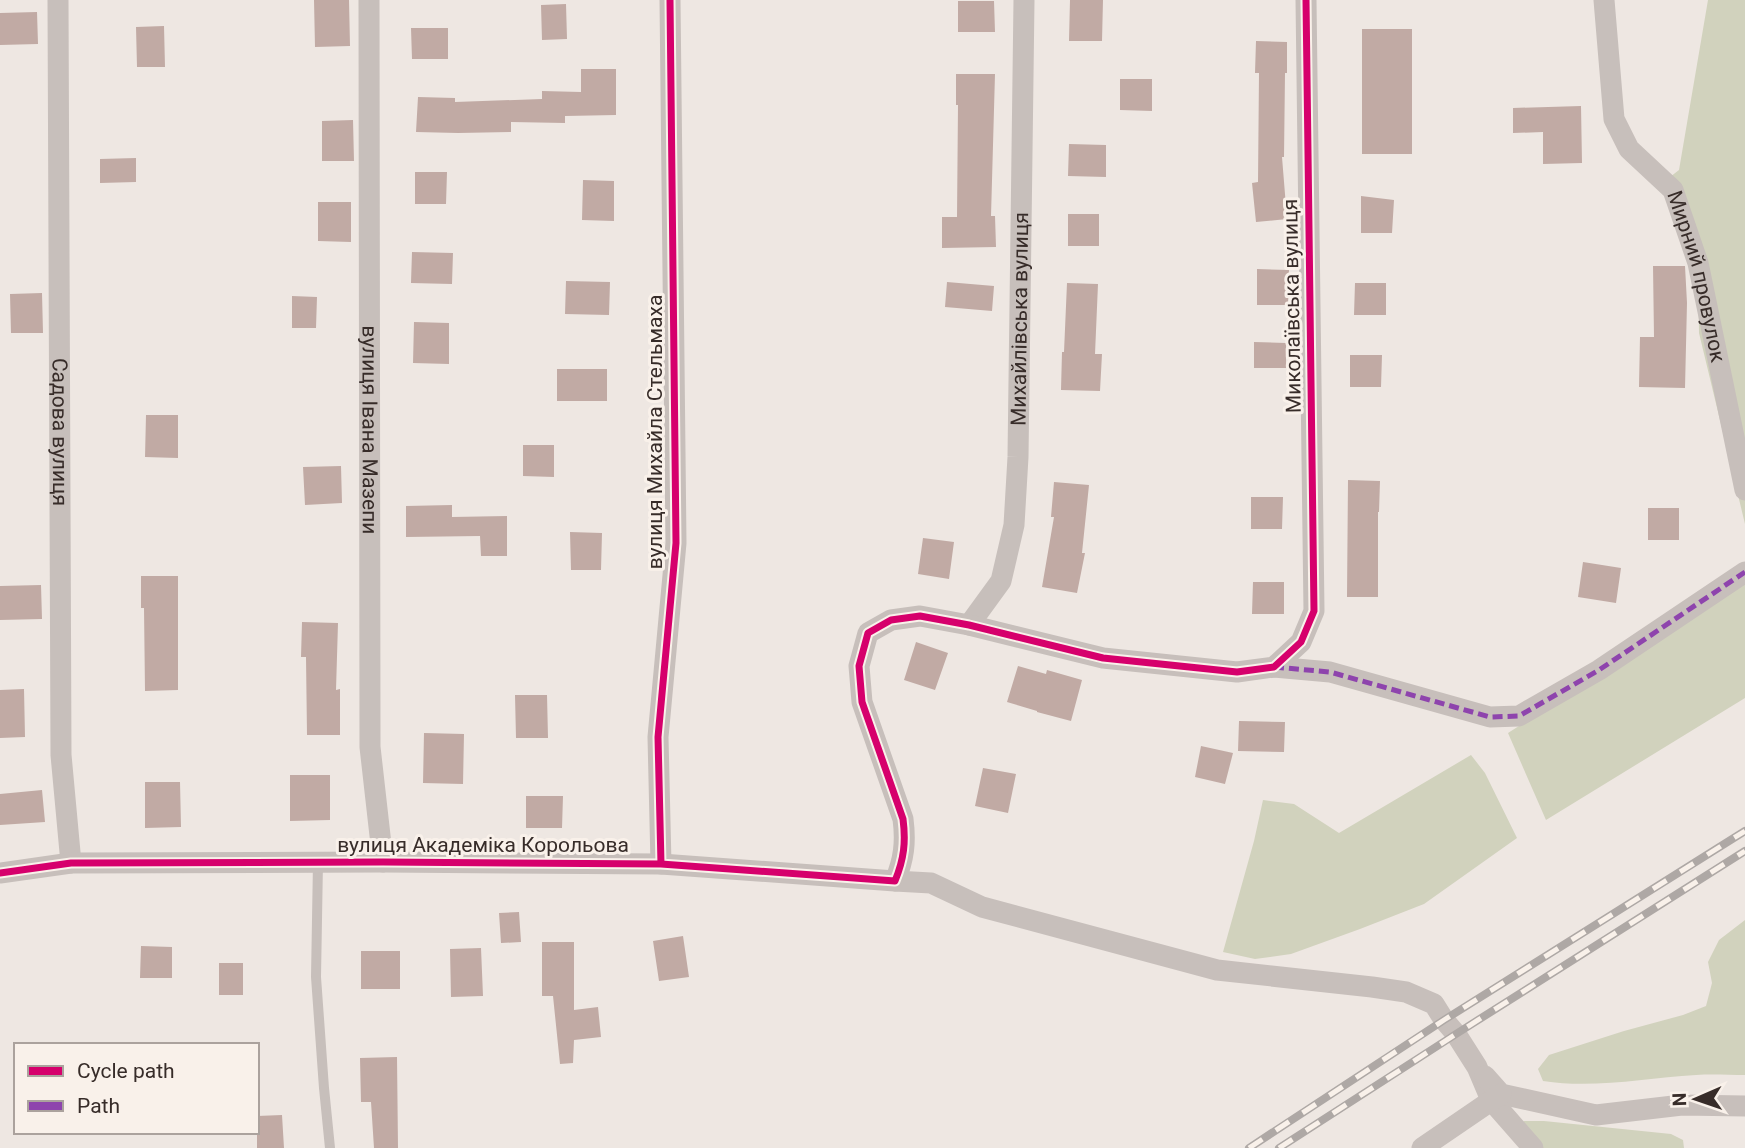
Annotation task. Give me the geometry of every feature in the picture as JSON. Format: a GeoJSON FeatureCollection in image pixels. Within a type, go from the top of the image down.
{"type":"FeatureCollection","features":[{"type":"Feature","properties":{"kind":"street","name":"Садова вулиця"},"geometry":{"type":"LineString","coordinates":[[58,0],[61,755],[71,863]]}},
{"type":"Feature","properties":{"kind":"street","name":"вулиця Івана Мазепи"},"geometry":{"type":"LineString","coordinates":[[369,0],[370,747],[383,862]]}},
{"type":"Feature","properties":{"kind":"street","name":"вулиця Михайла Стельмаха"},"geometry":{"type":"LineString","coordinates":[[661,864],[658,737],[676,543],[670,0]]}},
{"type":"Feature","properties":{"kind":"street","name":"Михайлівська вулиця"},"geometry":{"type":"LineString","coordinates":[[969,625],[1001,581],[1014,525],[1018,457],[1024,0]]}},
{"type":"Feature","properties":{"kind":"street","name":"Миколаївська вулиця"},"geometry":{"type":"LineString","coordinates":[[1274,667],[1301,642],[1314,611],[1306,0]]}},
{"type":"Feature","properties":{"kind":"street","name":"Мирний провулок"},"geometry":{"type":"LineString","coordinates":[[1604,0],[1614,119],[1629,149],[1673,190],[1698,262],[1745,490]]}},
{"type":"Feature","properties":{"kind":"street"},"geometry":{"type":"LineString","coordinates":[[895,881],[903,863],[906,839],[903,819],[862,702],[859,666],[869,633],[891,620],[920,616],[969,625],[1103,658],[1237,673],[1274,667],[1330,672],[1490,717],[1519,716],[1599,670],[1745,572]]}},
{"type":"Feature","properties":{"kind":"street","name":"вулиця Академіка Корольова"},"geometry":{"type":"LineString","coordinates":[[0,873],[71,863],[661,864],[931,883],[982,906],[1217,970],[1406,992],[1434,1004],[1533,1148]]}},
{"type":"Feature","properties":{"kind":"street"},"geometry":{"type":"LineString","coordinates":[[1422,1148],[1496,1097],[1596,1115],[1682,1105],[1745,1106]]}},
{"type":"Feature","properties":{"kind":"lane"},"geometry":{"type":"LineString","coordinates":[[318,862],[316,977],[330,1148]]}},
{"type":"Feature","properties":{"kind":"green space"},"geometry":{"type":"Polygon","coordinates":[[[1708,0],[1745,0],[1745,524],[1699,333],[1698,267],[1670,177],[1679,170],[1708,0]]]}},
{"type":"Feature","properties":{"kind":"green space"},"geometry":{"type":"Polygon","coordinates":[[[1745,580],[1745,698],[1546,820],[1508,733],[1745,580]]]}},
{"type":"Feature","properties":{"kind":"green space"},"geometry":{"type":"Polygon","coordinates":[[[1471,755],[1485,773],[1517,838],[1424,904],[1360,929],[1291,954],[1255,959],[1223,952],[1263,800],[1294,804],[1339,833],[1471,755]]]}},
{"type":"Feature","properties":{"kind":"green space"},"geometry":{"type":"Polygon","coordinates":[[[1745,920],[1745,1075],[1696,1075],[1581,1084],[1543,1081],[1538,1069],[1549,1055],[1706,1006],[1712,983],[1708,962],[1719,940],[1745,920]]]}},
{"type":"Feature","properties":{"kind":"green space"},"geometry":{"type":"Polygon","coordinates":[[[1524,1121],[1671,1134],[1683,1140],[1684,1148],[1532,1148],[1518,1127],[1524,1121]]]}},
{"type":"Feature","properties":{"kind":"building"},"geometry":{"type":"Polygon","coordinates":[[[314,0],[349,0],[350,46],[315,47],[314,0]]]}},
{"type":"Feature","properties":{"kind":"building"},"geometry":{"type":"Polygon","coordinates":[[[1070,0],[1103,0],[1102,41],[1069,41],[1070,0]]]}},
{"type":"Feature","properties":{"kind":"building"},"geometry":{"type":"Polygon","coordinates":[[[958,1],[994,1],[995,32],[958,32],[958,1]]]}},
{"type":"Feature","properties":{"kind":"building"},"geometry":{"type":"Polygon","coordinates":[[[566,4],[567,39],[542,40],[541,5],[566,4]]]}},
{"type":"Feature","properties":{"kind":"building"},"geometry":{"type":"Polygon","coordinates":[[[37,12],[38,44],[0,45],[0,13],[37,12]]]}},
{"type":"Feature","properties":{"kind":"building"},"geometry":{"type":"Polygon","coordinates":[[[164,26],[165,67],[137,67],[136,27],[164,26]]]}},
{"type":"Feature","properties":{"kind":"building"},"geometry":{"type":"Polygon","coordinates":[[[411,28],[448,28],[448,59],[412,59],[411,28]]]}},
{"type":"Feature","properties":{"kind":"building"},"geometry":{"type":"Polygon","coordinates":[[[1362,29],[1412,29],[1412,154],[1362,154],[1362,29]]]}},
{"type":"Feature","properties":{"kind":"building"},"geometry":{"type":"Polygon","coordinates":[[[1256,41],[1287,42],[1282,157],[1287,219],[1256,222],[1252,183],[1258,182],[1259,73],[1255,73],[1256,41]]]}},
{"type":"Feature","properties":{"kind":"building"},"geometry":{"type":"Polygon","coordinates":[[[581,69],[616,69],[616,115],[565,116],[565,123],[511,122],[511,132],[416,132],[418,97],[455,98],[455,102],[542,99],[542,91],[581,92],[581,69]]]}},
{"type":"Feature","properties":{"kind":"building"},"geometry":{"type":"Polygon","coordinates":[[[956,74],[995,74],[991,216],[995,216],[996,247],[942,248],[942,217],[957,217],[956,74]]]}},
{"type":"Feature","properties":{"kind":"building"},"geometry":{"type":"Polygon","coordinates":[[[1120,79],[1152,79],[1152,111],[1120,110],[1120,79]]]}},
{"type":"Feature","properties":{"kind":"building"},"geometry":{"type":"Polygon","coordinates":[[[1581,106],[1582,163],[1543,164],[1543,132],[1513,133],[1513,108],[1581,106]]]}},
{"type":"Feature","properties":{"kind":"building"},"geometry":{"type":"Polygon","coordinates":[[[353,120],[354,161],[322,161],[322,121],[353,120]]]}},
{"type":"Feature","properties":{"kind":"building"},"geometry":{"type":"Polygon","coordinates":[[[1069,144],[1106,145],[1106,177],[1068,176],[1069,144]]]}},
{"type":"Feature","properties":{"kind":"building"},"geometry":{"type":"Polygon","coordinates":[[[136,158],[136,182],[100,183],[100,159],[136,158]]]}},
{"type":"Feature","properties":{"kind":"building"},"geometry":{"type":"Polygon","coordinates":[[[415,172],[447,172],[446,204],[415,204],[415,172]]]}},
{"type":"Feature","properties":{"kind":"building"},"geometry":{"type":"Polygon","coordinates":[[[583,180],[614,181],[614,221],[582,220],[583,180]]]}},
{"type":"Feature","properties":{"kind":"building"},"geometry":{"type":"Polygon","coordinates":[[[1361,196],[1394,200],[1392,233],[1361,233],[1361,196]]]}},
{"type":"Feature","properties":{"kind":"building"},"geometry":{"type":"Polygon","coordinates":[[[318,202],[351,202],[351,242],[318,241],[318,202]]]}},
{"type":"Feature","properties":{"kind":"building"},"geometry":{"type":"Polygon","coordinates":[[[1068,214],[1099,214],[1099,246],[1068,246],[1068,214]]]}},
{"type":"Feature","properties":{"kind":"building"},"geometry":{"type":"Polygon","coordinates":[[[412,252],[453,253],[452,284],[411,283],[412,252]]]}},
{"type":"Feature","properties":{"kind":"building"},"geometry":{"type":"Polygon","coordinates":[[[1653,266],[1685,266],[1685,388],[1639,387],[1640,337],[1654,337],[1653,266]]]}},
{"type":"Feature","properties":{"kind":"building"},"geometry":{"type":"Polygon","coordinates":[[[1257,269],[1289,270],[1288,305],[1257,305],[1257,269]]]}},
{"type":"Feature","properties":{"kind":"building"},"geometry":{"type":"Polygon","coordinates":[[[566,281],[610,282],[609,315],[565,314],[566,281]]]}},
{"type":"Feature","properties":{"kind":"building"},"geometry":{"type":"Polygon","coordinates":[[[947,282],[994,286],[992,311],[945,307],[947,282]]]}},
{"type":"Feature","properties":{"kind":"building"},"geometry":{"type":"Polygon","coordinates":[[[1067,283],[1098,284],[1095,354],[1102,354],[1100,391],[1061,390],[1067,283]]]}},
{"type":"Feature","properties":{"kind":"building"},"geometry":{"type":"Polygon","coordinates":[[[1355,283],[1386,283],[1386,315],[1354,315],[1355,283]]]}},
{"type":"Feature","properties":{"kind":"building"},"geometry":{"type":"Polygon","coordinates":[[[42,293],[43,333],[11,333],[10,294],[42,293]]]}},
{"type":"Feature","properties":{"kind":"building"},"geometry":{"type":"Polygon","coordinates":[[[292,296],[317,297],[316,328],[292,328],[292,296]]]}},
{"type":"Feature","properties":{"kind":"building"},"geometry":{"type":"Polygon","coordinates":[[[414,322],[449,323],[449,364],[413,363],[414,322]]]}},
{"type":"Feature","properties":{"kind":"building"},"geometry":{"type":"Polygon","coordinates":[[[1254,342],[1286,343],[1286,368],[1254,368],[1254,342]]]}},
{"type":"Feature","properties":{"kind":"building"},"geometry":{"type":"Polygon","coordinates":[[[1350,355],[1382,355],[1381,387],[1350,387],[1350,355]]]}},
{"type":"Feature","properties":{"kind":"building"},"geometry":{"type":"Polygon","coordinates":[[[557,369],[607,369],[607,401],[557,401],[557,369]]]}},
{"type":"Feature","properties":{"kind":"building"},"geometry":{"type":"Polygon","coordinates":[[[146,415],[178,415],[178,458],[145,457],[146,415]]]}},
{"type":"Feature","properties":{"kind":"building"},"geometry":{"type":"Polygon","coordinates":[[[523,445],[554,445],[554,477],[523,476],[523,445]]]}},
{"type":"Feature","properties":{"kind":"building"},"geometry":{"type":"Polygon","coordinates":[[[341,466],[342,503],[305,505],[303,467],[341,466]]]}},
{"type":"Feature","properties":{"kind":"building"},"geometry":{"type":"Polygon","coordinates":[[[1348,480],[1380,481],[1378,597],[1347,597],[1348,480]]]}},
{"type":"Feature","properties":{"kind":"building"},"geometry":{"type":"Polygon","coordinates":[[[1054,482],[1089,485],[1082,553],[1085,553],[1077,593],[1042,587],[1054,517],[1051,517],[1054,482]]]}},
{"type":"Feature","properties":{"kind":"building"},"geometry":{"type":"Polygon","coordinates":[[[1251,497],[1283,497],[1282,529],[1251,529],[1251,497]]]}},
{"type":"Feature","properties":{"kind":"building"},"geometry":{"type":"Polygon","coordinates":[[[452,505],[452,517],[507,516],[507,556],[481,556],[480,536],[406,537],[406,506],[452,505]]]}},
{"type":"Feature","properties":{"kind":"building"},"geometry":{"type":"Polygon","coordinates":[[[1648,508],[1679,508],[1679,540],[1648,540],[1648,508]]]}},
{"type":"Feature","properties":{"kind":"building"},"geometry":{"type":"Polygon","coordinates":[[[570,532],[602,533],[601,570],[571,570],[570,532]]]}},
{"type":"Feature","properties":{"kind":"building"},"geometry":{"type":"Polygon","coordinates":[[[923,538],[954,542],[949,579],[918,574],[923,538]]]}},
{"type":"Feature","properties":{"kind":"building"},"geometry":{"type":"Polygon","coordinates":[[[1583,562],[1621,568],[1616,603],[1578,597],[1583,562]]]}},
{"type":"Feature","properties":{"kind":"building"},"geometry":{"type":"Polygon","coordinates":[[[141,576],[178,576],[178,690],[145,691],[141,576]]]}},
{"type":"Feature","properties":{"kind":"building"},"geometry":{"type":"Polygon","coordinates":[[[1253,582],[1284,582],[1284,614],[1252,614],[1253,582]]]}},
{"type":"Feature","properties":{"kind":"building"},"geometry":{"type":"Polygon","coordinates":[[[41,585],[42,619],[0,620],[0,586],[41,585]]]}},
{"type":"Feature","properties":{"kind":"building"},"geometry":{"type":"Polygon","coordinates":[[[302,622],[338,623],[336,690],[340,689],[340,735],[307,735],[306,657],[301,657],[302,622]]]}},
{"type":"Feature","properties":{"kind":"building"},"geometry":{"type":"Polygon","coordinates":[[[916,642],[948,653],[935,690],[904,680],[916,642]]]}},
{"type":"Feature","properties":{"kind":"building"},"geometry":{"type":"Polygon","coordinates":[[[1018,666],[1046,674],[1047,670],[1082,680],[1071,721],[1007,702],[1018,666]]]}},
{"type":"Feature","properties":{"kind":"building"},"geometry":{"type":"Polygon","coordinates":[[[24,689],[25,737],[0,738],[0,690],[24,689]]]}},
{"type":"Feature","properties":{"kind":"building"},"geometry":{"type":"Polygon","coordinates":[[[515,695],[547,695],[548,738],[516,738],[515,695]]]}},
{"type":"Feature","properties":{"kind":"building"},"geometry":{"type":"Polygon","coordinates":[[[1239,721],[1285,722],[1284,752],[1238,751],[1239,721]]]}},
{"type":"Feature","properties":{"kind":"building"},"geometry":{"type":"Polygon","coordinates":[[[424,733],[464,734],[463,784],[423,783],[424,733]]]}},
{"type":"Feature","properties":{"kind":"building"},"geometry":{"type":"Polygon","coordinates":[[[1201,746],[1233,753],[1225,784],[1195,777],[1201,746]]]}},
{"type":"Feature","properties":{"kind":"building"},"geometry":{"type":"Polygon","coordinates":[[[983,768],[1016,774],[1008,813],[975,806],[983,768]]]}},
{"type":"Feature","properties":{"kind":"building"},"geometry":{"type":"Polygon","coordinates":[[[290,775],[330,775],[330,820],[290,821],[290,775]]]}},
{"type":"Feature","properties":{"kind":"building"},"geometry":{"type":"Polygon","coordinates":[[[145,782],[180,782],[181,827],[145,828],[145,782]]]}},
{"type":"Feature","properties":{"kind":"building"},"geometry":{"type":"Polygon","coordinates":[[[42,790],[45,822],[0,825],[0,794],[42,790]]]}},
{"type":"Feature","properties":{"kind":"building"},"geometry":{"type":"Polygon","coordinates":[[[526,796],[563,796],[562,828],[526,828],[526,796]]]}},
{"type":"Feature","properties":{"kind":"building"},"geometry":{"type":"Polygon","coordinates":[[[519,912],[521,942],[501,943],[499,913],[519,912]]]}},
{"type":"Feature","properties":{"kind":"building"},"geometry":{"type":"Polygon","coordinates":[[[683,936],[689,977],[659,981],[653,941],[683,936]]]}},
{"type":"Feature","properties":{"kind":"building"},"geometry":{"type":"Polygon","coordinates":[[[542,942],[574,942],[574,1010],[598,1007],[601,1037],[574,1040],[573,1063],[560,1064],[553,996],[542,996],[542,942]]]}},
{"type":"Feature","properties":{"kind":"building"},"geometry":{"type":"Polygon","coordinates":[[[141,946],[172,947],[172,978],[140,978],[141,946]]]}},
{"type":"Feature","properties":{"kind":"building"},"geometry":{"type":"Polygon","coordinates":[[[481,948],[483,996],[451,997],[450,949],[481,948]]]}},
{"type":"Feature","properties":{"kind":"building"},"geometry":{"type":"Polygon","coordinates":[[[361,951],[400,951],[400,989],[361,989],[361,951]]]}},
{"type":"Feature","properties":{"kind":"building"},"geometry":{"type":"Polygon","coordinates":[[[219,963],[243,963],[243,995],[219,995],[219,963]]]}},
{"type":"Feature","properties":{"kind":"building"},"geometry":{"type":"Polygon","coordinates":[[[397,1057],[398,1148],[374,1148],[371,1102],[361,1102],[360,1058],[397,1057]]]}},
{"type":"Feature","properties":{"kind":"building"},"geometry":{"type":"Polygon","coordinates":[[[282,1115],[284,1148],[257,1148],[259,1116],[282,1115]]]}},
{"type":"Feature","properties":{"kind":"railway"},"geometry":{"type":"LineString","coordinates":[[1249,1148],[1444,1020],[1745,831]]}},
{"type":"Feature","properties":{"kind":"railway"},"geometry":{"type":"LineString","coordinates":[[1279,1148],[1745,851]]}},
{"type":"Feature","properties":{"kind":"marked path"},"geometry":{"type":"LineString","coordinates":[[1274,667],[1330,672],[1490,717],[1519,716],[1599,670],[1745,572]]}},
{"type":"Feature","properties":{"kind":"cycle path"},"geometry":{"type":"LineString","coordinates":[[661,864],[658,737],[676,543],[670,0]]}},
{"type":"Feature","properties":{"kind":"cycle path"},"geometry":{"type":"LineString","coordinates":[[0,873],[71,863],[661,864],[895,881],[903,850],[903,819],[862,702],[859,666],[868,633],[891,620],[920,616],[969,625],[1103,658],[1237,672],[1274,667],[1301,642],[1314,611],[1306,0]]}}]}
